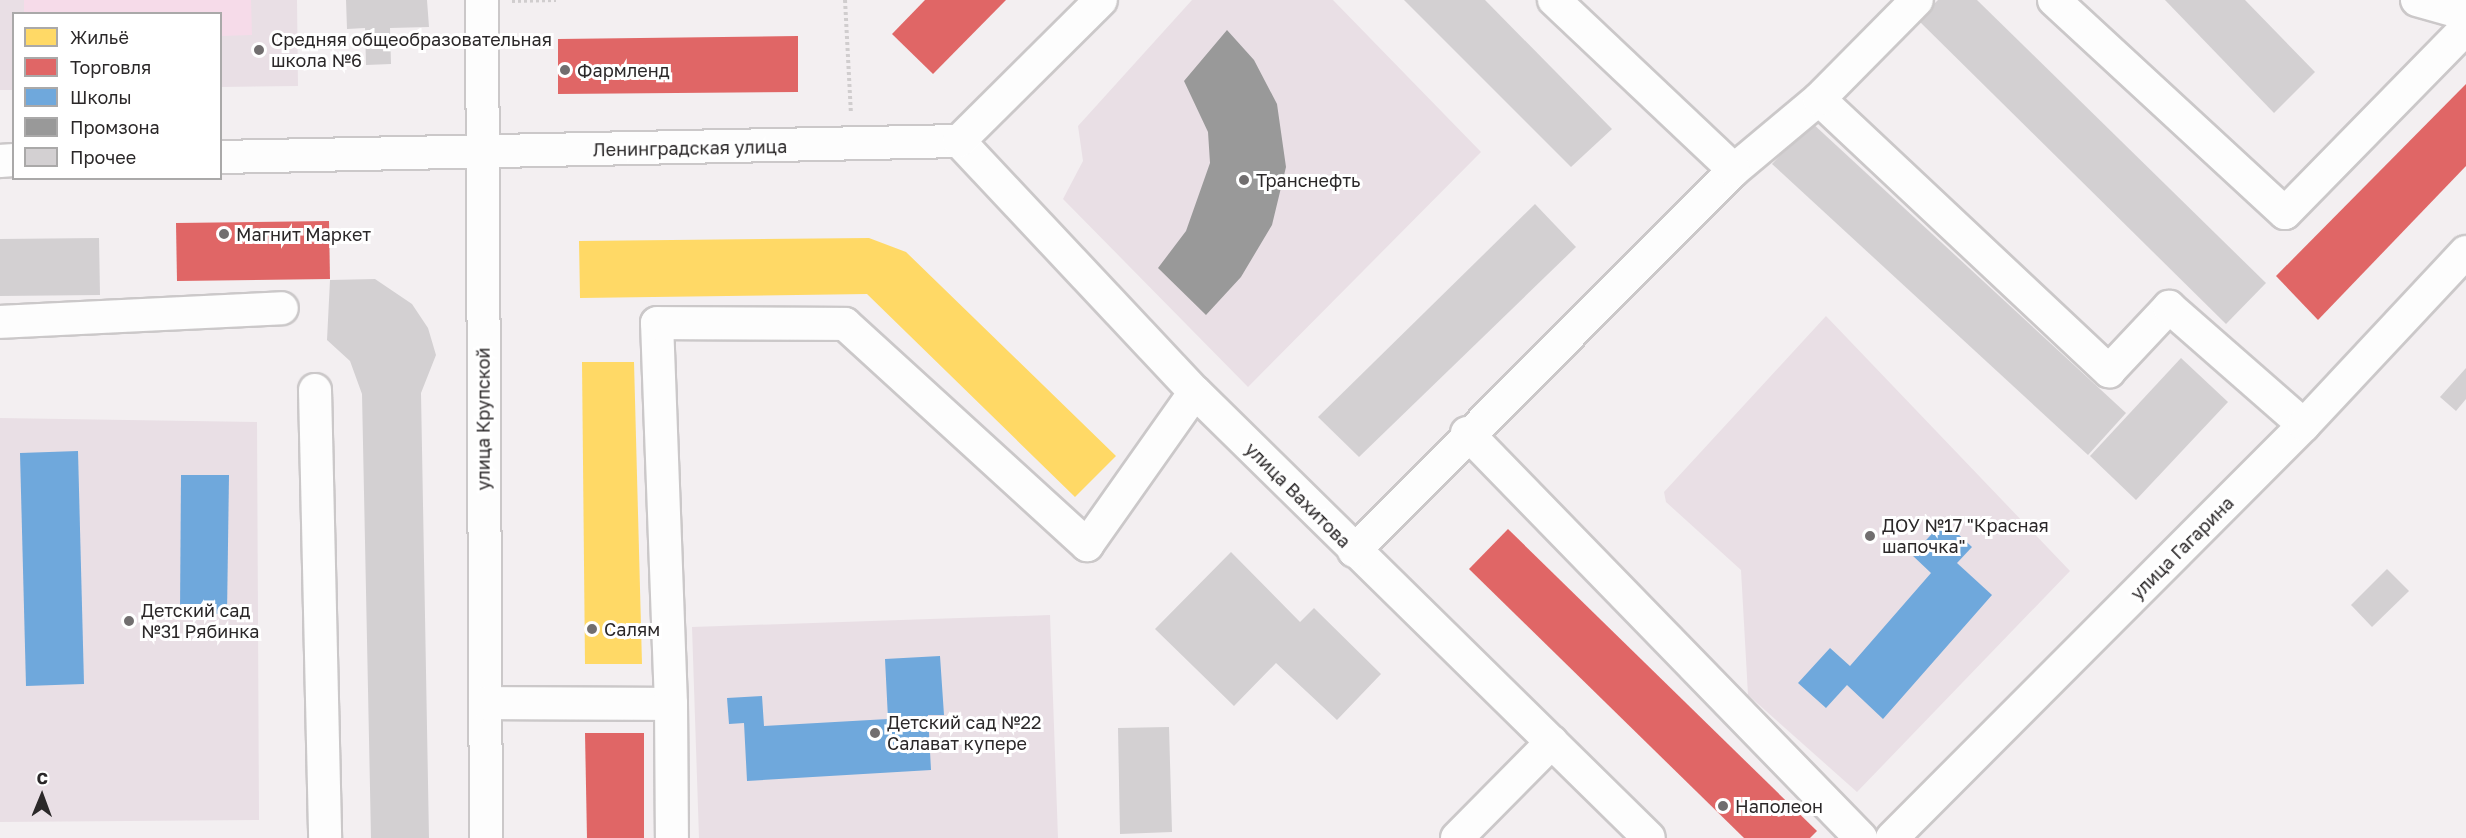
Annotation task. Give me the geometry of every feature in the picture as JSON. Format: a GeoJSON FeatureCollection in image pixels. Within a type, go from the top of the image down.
{"type":"FeatureCollection","features":[{"type":"Feature","properties":{"kind":"street"},"geometry":{"type":"LineString","coordinates":[[958,141],[1101,0]]}},
{"type":"Feature","properties":{"kind":"street"},"geometry":{"type":"LineString","coordinates":[[1554,0],[1734,170]]}},
{"type":"Feature","properties":{"kind":"street"},"geometry":{"type":"LineString","coordinates":[[2054,0],[2285,213],[2466,28]]}},
{"type":"Feature","properties":{"kind":"street"},"geometry":{"type":"LineString","coordinates":[[2417,0],[2466,14]]}},
{"type":"Feature","properties":{"kind":"street","name":"улица Крупской"},"geometry":{"type":"LineString","coordinates":[[482,1],[480,152],[486,838]]}},
{"type":"Feature","properties":{"kind":"street"},"geometry":{"type":"LineString","coordinates":[[1354,551],[1467,433],[1734,170],[1820,99],[1898,6]]}},
{"type":"Feature","properties":{"kind":"street"},"geometry":{"type":"LineString","coordinates":[[1820,99],[2109,370],[2169,307],[2304,425]]}},
{"type":"Feature","properties":{"kind":"street","name":"Ленинградская улица"},"geometry":{"type":"LineString","coordinates":[[222,156],[853,145],[958,141]]}},
{"type":"Feature","properties":{"kind":"street","name":"улица Вахитова"},"geometry":{"type":"LineString","coordinates":[[958,141],[1195,392],[1354,551],[1649,838]]}},
{"type":"Feature","properties":{"kind":"street","name":"улица Гагарина"},"geometry":{"type":"LineString","coordinates":[[1892,838],[2304,425],[2466,252]]}},
{"type":"Feature","properties":{"kind":"street"},"geometry":{"type":"LineString","coordinates":[[0,322],[282,308]]}},
{"type":"Feature","properties":{"kind":"street"},"geometry":{"type":"LineString","coordinates":[[672,838],[671,704],[657,323],[845,324],[1087,545],[1195,392]]}},
{"type":"Feature","properties":{"kind":"street"},"geometry":{"type":"LineString","coordinates":[[315,390],[325,838]]}},
{"type":"Feature","properties":{"kind":"street"},"geometry":{"type":"LineString","coordinates":[[1467,433],[1861,838]]}},
{"type":"Feature","properties":{"kind":"street"},"geometry":{"type":"LineString","coordinates":[[485,703],[671,704]]}},
{"type":"Feature","properties":{"kind":"street"},"geometry":{"type":"LineString","coordinates":[[1457,838],[1552,742]]}},
{"type":"Feature","properties":{"kind":"path"},"geometry":{"type":"LineString","coordinates":[[482,1],[556,0]]}},
{"type":"Feature","properties":{"kind":"path"},"geometry":{"type":"LineString","coordinates":[[845,0],[853,145]]}},
{"type":"Feature","properties":{"kind":"shaded area","name":"Средняя общеобразовательная школа №6"},"geometry":{"type":"Polygon","coordinates":[[[0,0],[297,0],[298,86],[222,87],[222,12],[12,12],[12,90],[0,90],[0,0]]]}},
{"type":"Feature","properties":{"kind":"shaded area"},"geometry":{"type":"Polygon","coordinates":[[[24,0],[251,0],[252,35],[222,36],[222,12],[24,12],[24,0]]]}},
{"type":"Feature","properties":{"kind":"shaded area"},"geometry":{"type":"Polygon","coordinates":[[[1192,0],[1333,0],[1481,152],[1248,387],[1063,199],[1083,161],[1078,126],[1192,0]]]}},
{"type":"Feature","properties":{"kind":"shaded area","name":"ДОУ №17 \"Красная шапочка\""},"geometry":{"type":"Polygon","coordinates":[[[1826,316],[2070,571],[1857,792],[1748,695],[1741,570],[1666,502],[1664,492],[1826,316]]]}},
{"type":"Feature","properties":{"kind":"shaded area","name":"Детский сад №31 Рябинка"},"geometry":{"type":"Polygon","coordinates":[[[0,418],[257,422],[259,820],[0,822],[0,418]]]}},
{"type":"Feature","properties":{"kind":"shaded area","name":"Детский сад №22 Салават купере"},"geometry":{"type":"Polygon","coordinates":[[[1050,615],[1058,838],[699,838],[692,627],[1050,615]]]}},
{"type":"Feature","properties":{"kind":"building: Жильё"},"geometry":{"type":"Polygon","coordinates":[[[869,238],[906,252],[1116,456],[1075,497],[867,294],[580,298],[579,241],[869,238]]]}},
{"type":"Feature","properties":{"kind":"building: Жильё"},"geometry":{"type":"Polygon","coordinates":[[[582,362],[634,362],[642,664],[585,664],[582,362]]]}},
{"type":"Feature","properties":{"kind":"building: Торговля"},"geometry":{"type":"Polygon","coordinates":[[[925,0],[1006,0],[933,74],[892,34],[925,0]]]}},
{"type":"Feature","properties":{"kind":"building: Торговля"},"geometry":{"type":"Polygon","coordinates":[[[798,36],[798,92],[558,94],[558,39],[798,36]]]}},
{"type":"Feature","properties":{"kind":"building: Торговля"},"geometry":{"type":"Polygon","coordinates":[[[2466,84],[2466,166],[2318,320],[2276,276],[2466,84]]]}},
{"type":"Feature","properties":{"kind":"building: Торговля"},"geometry":{"type":"Polygon","coordinates":[[[329,221],[330,279],[177,281],[176,223],[329,221]]]}},
{"type":"Feature","properties":{"kind":"building: Торговля"},"geometry":{"type":"Polygon","coordinates":[[[1508,529],[1817,831],[1810,838],[1744,838],[1469,569],[1508,529]]]}},
{"type":"Feature","properties":{"kind":"building: Торговля"},"geometry":{"type":"Polygon","coordinates":[[[585,733],[644,733],[644,838],[587,838],[585,733]]]}},
{"type":"Feature","properties":{"kind":"building: Школы"},"geometry":{"type":"Polygon","coordinates":[[[78,451],[84,684],[26,686],[20,453],[78,451]]]}},
{"type":"Feature","properties":{"kind":"building: Школы"},"geometry":{"type":"Polygon","coordinates":[[[181,475],[229,475],[227,614],[180,613],[181,475]]]}},
{"type":"Feature","properties":{"kind":"building: Школы"},"geometry":{"type":"Polygon","coordinates":[[[1944,521],[1972,547],[1957,563],[1992,595],[1883,719],[1847,685],[1826,708],[1798,683],[1830,648],[1850,666],[1931,573],[1912,555],[1944,521]]]}},
{"type":"Feature","properties":{"kind":"building: Школы"},"geometry":{"type":"Polygon","coordinates":[[[940,656],[944,715],[928,715],[931,770],[747,781],[744,723],[729,724],[727,698],[762,696],[764,726],[888,719],[885,659],[940,656]]]}},
{"type":"Feature","properties":{"kind":"building: Промзона","name":"Транснефть"},"geometry":{"type":"Polygon","coordinates":[[[1227,30],[1254,60],[1277,104],[1286,167],[1272,225],[1241,277],[1206,315],[1158,268],[1186,231],[1210,163],[1208,132],[1184,81],[1227,30]]]}},
{"type":"Feature","properties":{"kind":"building: Прочее"},"geometry":{"type":"Polygon","coordinates":[[[346,0],[427,0],[429,27],[390,28],[391,64],[366,65],[365,28],[347,29],[346,0]]]}},
{"type":"Feature","properties":{"kind":"building: Прочее"},"geometry":{"type":"Polygon","coordinates":[[[1404,0],[1485,0],[1612,129],[1571,167],[1404,0]]]}},
{"type":"Feature","properties":{"kind":"building: Прочее"},"geometry":{"type":"Polygon","coordinates":[[[1938,0],[1977,0],[2266,283],[2226,324],[1918,20],[1938,0]]]}},
{"type":"Feature","properties":{"kind":"building: Прочее"},"geometry":{"type":"Polygon","coordinates":[[[2165,0],[2245,0],[2315,72],[2274,113],[2165,0]]]}},
{"type":"Feature","properties":{"kind":"building: Прочее"},"geometry":{"type":"Polygon","coordinates":[[[1811,122],[2126,413],[2088,455],[1772,164],[1811,122]]]}},
{"type":"Feature","properties":{"kind":"building: Прочее"},"geometry":{"type":"Polygon","coordinates":[[[1535,204],[1576,247],[1359,457],[1318,417],[1535,204]]]}},
{"type":"Feature","properties":{"kind":"building: Прочее"},"geometry":{"type":"Polygon","coordinates":[[[99,238],[100,295],[0,296],[0,239],[99,238]]]}},
{"type":"Feature","properties":{"kind":"building: Прочее"},"geometry":{"type":"Polygon","coordinates":[[[375,279],[412,304],[428,328],[436,355],[421,393],[429,838],[371,838],[362,394],[350,361],[327,340],[330,280],[375,279]]]}},
{"type":"Feature","properties":{"kind":"building: Прочее"},"geometry":{"type":"Polygon","coordinates":[[[2181,358],[2228,402],[2136,500],[2090,456],[2181,358]]]}},
{"type":"Feature","properties":{"kind":"building: Прочее"},"geometry":{"type":"Polygon","coordinates":[[[2466,368],[2466,399],[2456,411],[2440,397],[2466,368]]]}},
{"type":"Feature","properties":{"kind":"building: Прочее"},"geometry":{"type":"Polygon","coordinates":[[[1231,552],[1300,622],[1314,608],[1381,674],[1337,720],[1276,663],[1234,706],[1155,629],[1231,552]]]}},
{"type":"Feature","properties":{"kind":"building: Прочее"},"geometry":{"type":"Polygon","coordinates":[[[2387,569],[2409,591],[2372,627],[2351,605],[2387,569]]]}},
{"type":"Feature","properties":{"kind":"building: Прочее"},"geometry":{"type":"Polygon","coordinates":[[[1169,727],[1172,832],[1120,834],[1118,728],[1169,727]]]}},
{"type":"Feature","properties":{"kind":"place","name":"Средняя общеобразовательная школа №6"},"geometry":{"type":"Point","coordinates":[259,50]}},
{"type":"Feature","properties":{"kind":"place","name":"Фармленд"},"geometry":{"type":"Point","coordinates":[565,70]}},
{"type":"Feature","properties":{"kind":"place","name":"Транснефть"},"geometry":{"type":"Point","coordinates":[1244,180]}},
{"type":"Feature","properties":{"kind":"place","name":"Магнит Маркет"},"geometry":{"type":"Point","coordinates":[224,234]}},
{"type":"Feature","properties":{"kind":"place","name":"ДОУ №17 \"Красная шапочка\""},"geometry":{"type":"Point","coordinates":[1870,536]}},
{"type":"Feature","properties":{"kind":"place","name":"Детский сад №31 Рябинка"},"geometry":{"type":"Point","coordinates":[129,621]}},
{"type":"Feature","properties":{"kind":"place","name":"Салям"},"geometry":{"type":"Point","coordinates":[592,629]}},
{"type":"Feature","properties":{"kind":"place","name":"Детский сад №22 Салават купере"},"geometry":{"type":"Point","coordinates":[875,733]}},
{"type":"Feature","properties":{"kind":"place","name":"Наполеон"},"geometry":{"type":"Point","coordinates":[1723,806]}}]}
